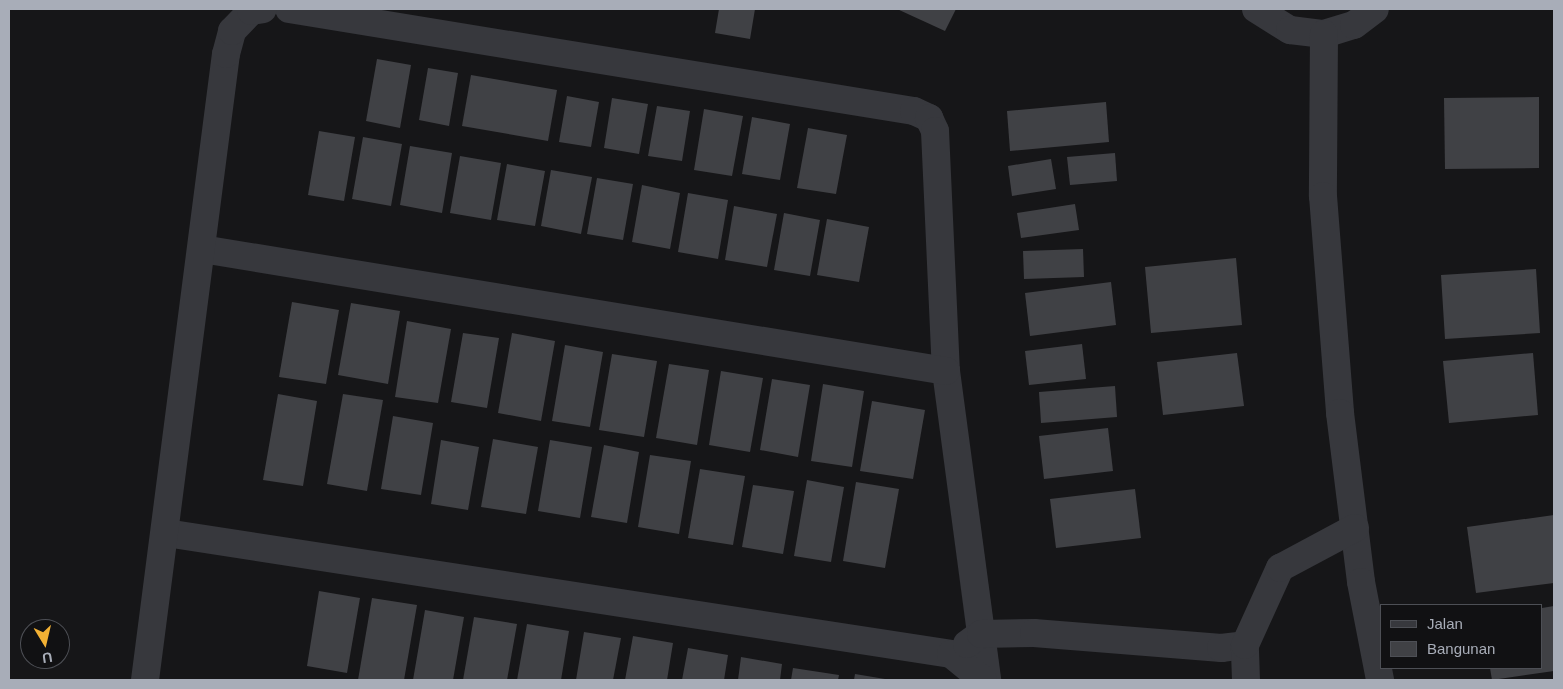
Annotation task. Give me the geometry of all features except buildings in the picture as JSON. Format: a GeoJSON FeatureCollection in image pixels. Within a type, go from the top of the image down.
{"type":"FeatureCollection","features":[{"type":"Feature","properties":{"kind":"street"},"geometry":{"type":"LineString","coordinates":[[145,680],[166,532],[226,54],[232,31],[251,11],[263,9]]}},
{"type":"Feature","properties":{"kind":"street"},"geometry":{"type":"LineString","coordinates":[[289,9],[914,111],[929,118],[935,131],[946,372],[987,680]]}},
{"type":"Feature","properties":{"kind":"street"},"geometry":{"type":"LineString","coordinates":[[1256,9],[1290,30],[1324,34],[1354,25],[1375,9]]}},
{"type":"Feature","properties":{"kind":"street"},"geometry":{"type":"LineString","coordinates":[[1324,34],[1323,196],[1340,413],[1355,528],[1380,680]]}},
{"type":"Feature","properties":{"kind":"street"},"geometry":{"type":"LineString","coordinates":[[202,248],[946,372]]}},
{"type":"Feature","properties":{"kind":"street"},"geometry":{"type":"LineString","coordinates":[[1246,680],[1245,645],[1280,568],[1355,528]]}},
{"type":"Feature","properties":{"kind":"street"},"geometry":{"type":"LineString","coordinates":[[166,532],[951,654],[983,680]]}},
{"type":"Feature","properties":{"kind":"street"},"geometry":{"type":"LineString","coordinates":[[951,654],[981,634],[1034,633],[1221,648],[1245,645]]}}]}
